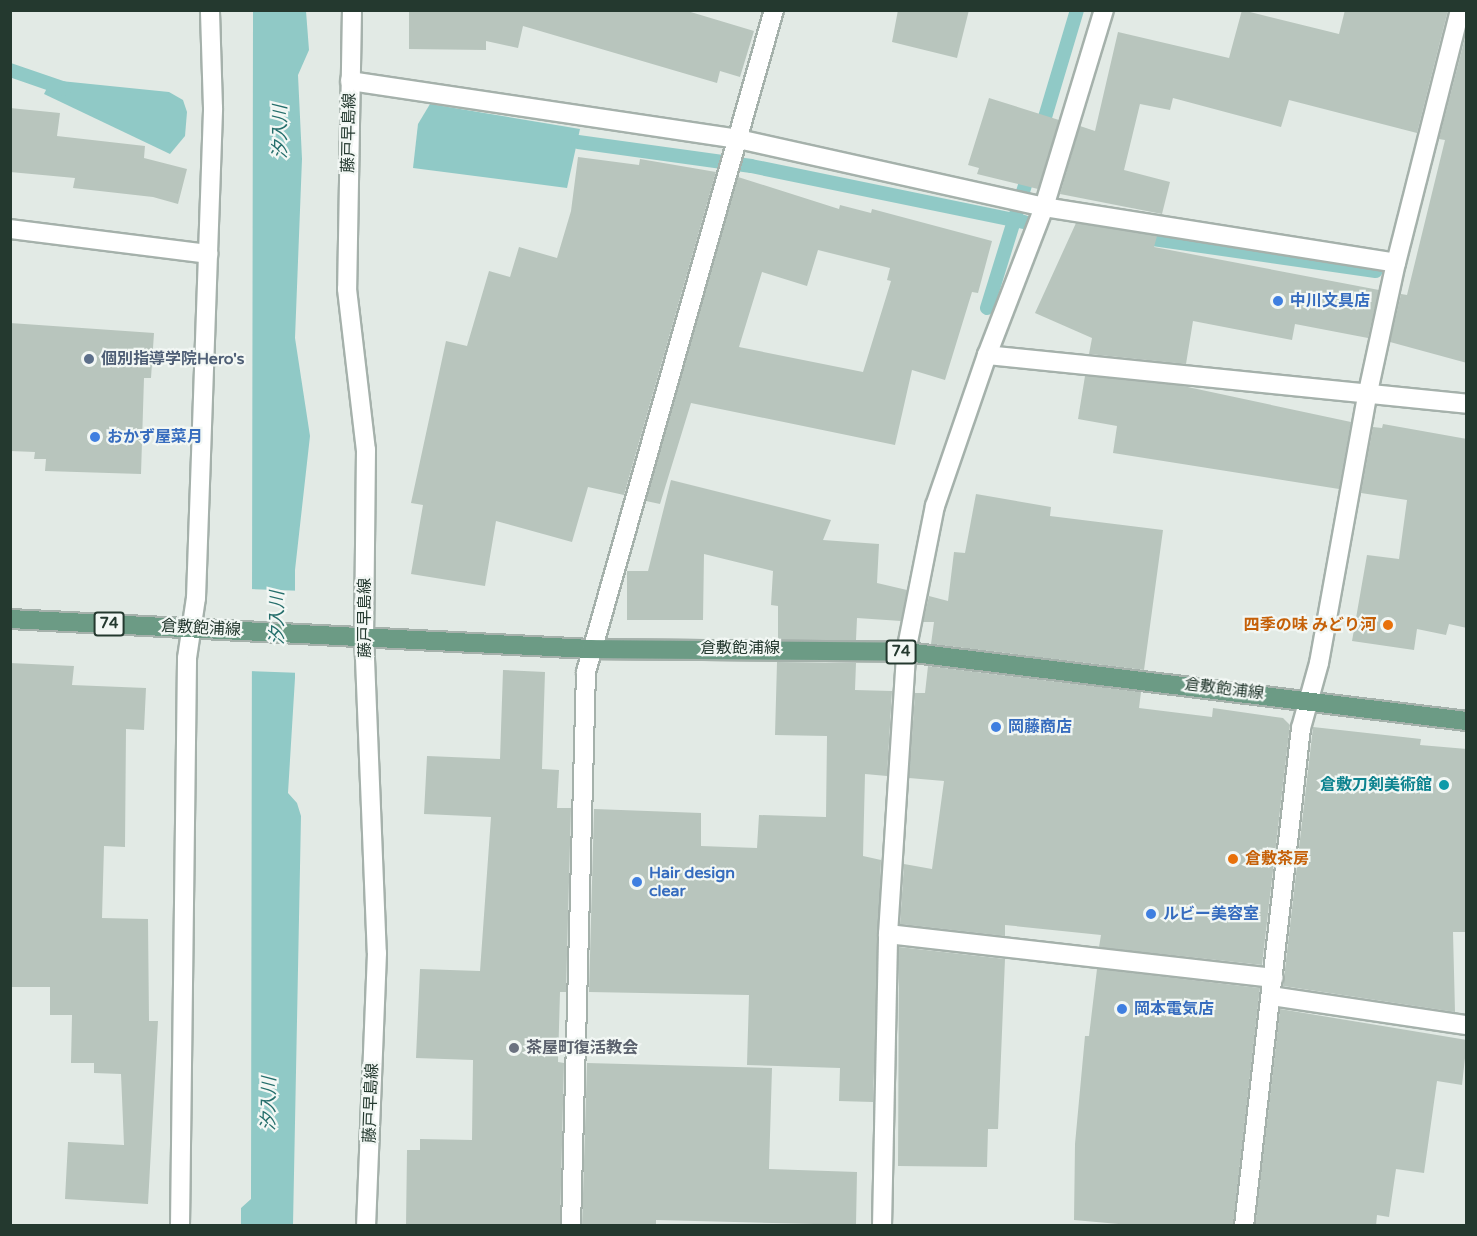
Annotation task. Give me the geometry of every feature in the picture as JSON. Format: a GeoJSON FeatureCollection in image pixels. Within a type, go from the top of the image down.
{"type":"FeatureCollection","features":[{"type":"Feature","properties":{"kind":"main road","name":"倉敷飽浦線"},"geometry":{"type":"LineString","coordinates":[[10,619],[364,634],[591,649],[906,652],[1310,699],[1467,721]]}},
{"type":"Feature","properties":{"kind":"street"},"geometry":{"type":"LineString","coordinates":[[180,1226],[187,658],[199,628],[196,598],[213,108],[210,10]]}},
{"type":"Feature","properties":{"kind":"street","name":"藤戸早島線"},"geometry":{"type":"LineString","coordinates":[[352,10],[347,289],[366,450],[364,634],[377,954],[366,1226]]}},
{"type":"Feature","properties":{"kind":"street"},"geometry":{"type":"LineString","coordinates":[[571,1226],[586,672],[774,10]]}},
{"type":"Feature","properties":{"kind":"street"},"geometry":{"type":"LineString","coordinates":[[882,1226],[888,934],[906,652],[935,506],[1040,206],[1104,10]]}},
{"type":"Feature","properties":{"kind":"street"},"geometry":{"type":"LineString","coordinates":[[1244,1226],[1301,728],[1310,699],[1368,392],[1396,263],[1460,10]]}},
{"type":"Feature","properties":{"kind":"street"},"geometry":{"type":"LineString","coordinates":[[350,81],[737,142],[1004,196],[1040,206],[1396,263]]}},
{"type":"Feature","properties":{"kind":"street"},"geometry":{"type":"LineString","coordinates":[[10,229],[208,254]]}},
{"type":"Feature","properties":{"kind":"street"},"geometry":{"type":"LineString","coordinates":[[987,355],[1368,392],[1467,404]]}},
{"type":"Feature","properties":{"kind":"street"},"geometry":{"type":"LineString","coordinates":[[888,934],[1272,987],[1467,1025]]}},
{"type":"Feature","properties":{"kind":"water","name":"汐入川"},"geometry":{"type":"Polygon","coordinates":[[[253,11],[306,11],[309,50],[298,75],[302,159],[295,338],[310,436],[295,570],[295,678],[288,793],[297,803],[301,816],[293,1225],[241,1226],[241,1208],[251,1199],[253,11]]]}},
{"type":"Feature","properties":{"kind":"water"},"geometry":{"type":"Polygon","coordinates":[[[51,80],[169,92],[183,100],[187,112],[185,136],[170,154],[44,94],[51,80]]]}},
{"type":"Feature","properties":{"kind":"water"},"geometry":{"type":"Polygon","coordinates":[[[430,104],[580,129],[567,188],[413,168],[418,124],[430,104]]]}},
{"type":"Feature","properties":{"kind":"pier"},"geometry":{"type":"Polygon","coordinates":[[[250,589],[298,591],[295,673],[247,671],[250,589]]]}},
{"type":"Feature","properties":{"kind":"building"},"geometry":{"type":"Polygon","coordinates":[[[409,10],[684,10],[754,31],[740,77],[720,71],[717,83],[523,26],[518,48],[486,41],[486,50],[409,49],[409,10]]]}},
{"type":"Feature","properties":{"kind":"building"},"geometry":{"type":"Polygon","coordinates":[[[898,10],[969,10],[957,58],[892,42],[898,10]]]}},
{"type":"Feature","properties":{"kind":"building"},"geometry":{"type":"Polygon","coordinates":[[[1242,10],[1339,34],[1345,10],[1448,10],[1417,133],[1289,100],[1281,127],[1173,98],[1170,110],[1140,104],[1124,170],[1170,182],[1162,214],[1060,194],[1080,126],[1095,131],[1118,32],[1229,58],[1242,10]]]}},
{"type":"Feature","properties":{"kind":"building"},"geometry":{"type":"Polygon","coordinates":[[[1467,30],[1467,363],[1390,342],[1401,294],[1407,295],[1445,140],[1439,139],[1467,30]]]}},
{"type":"Feature","properties":{"kind":"building"},"geometry":{"type":"Polygon","coordinates":[[[989,98],[1059,120],[1038,189],[977,174],[979,168],[968,165],[989,98]]]}},
{"type":"Feature","properties":{"kind":"building"},"geometry":{"type":"Polygon","coordinates":[[[10,108],[60,113],[57,136],[145,146],[144,158],[187,169],[178,204],[153,197],[73,188],[75,178],[10,172],[10,108]]]}},
{"type":"Feature","properties":{"kind":"building"},"geometry":{"type":"Polygon","coordinates":[[[578,157],[639,165],[640,159],[716,172],[624,495],[588,487],[572,542],[496,521],[485,586],[411,574],[423,505],[411,503],[446,341],[467,346],[489,271],[510,277],[519,247],[557,258],[571,211],[578,157]]]}},
{"type":"Feature","properties":{"kind":"building"},"geometry":{"type":"Polygon","coordinates":[[[738,177],[839,209],[840,205],[871,213],[872,209],[992,241],[978,293],[972,292],[945,380],[912,370],[895,445],[691,403],[660,504],[646,501],[738,177]],[[818,250],[807,286],[762,272],[739,347],[863,372],[891,281],[887,280],[890,268],[818,250]]]}},
{"type":"Feature","properties":{"kind":"building"},"geometry":{"type":"Polygon","coordinates":[[[1076,223],[1157,236],[1154,247],[1379,290],[1368,338],[1295,324],[1292,340],[1193,321],[1186,364],[1089,354],[1092,338],[1035,313],[1076,223]]]}},
{"type":"Feature","properties":{"kind":"building"},"geometry":{"type":"Polygon","coordinates":[[[10,323],[154,333],[151,378],[144,378],[141,474],[45,471],[46,459],[34,459],[35,452],[10,451],[10,323]]]}},
{"type":"Feature","properties":{"kind":"building"},"geometry":{"type":"Polygon","coordinates":[[[1085,376],[1183,386],[1351,422],[1339,489],[1113,453],[1117,426],[1078,419],[1085,376]]]}},
{"type":"Feature","properties":{"kind":"building"},"geometry":{"type":"Polygon","coordinates":[[[1383,424],[1467,439],[1467,628],[1449,624],[1446,635],[1417,629],[1414,650],[1352,641],[1367,555],[1399,559],[1407,500],[1361,493],[1373,427],[1382,428],[1383,424]]]}},
{"type":"Feature","properties":{"kind":"building"},"geometry":{"type":"Polygon","coordinates":[[[671,480],[831,520],[823,540],[879,544],[877,583],[907,590],[901,621],[857,618],[856,640],[778,640],[778,606],[771,605],[773,571],[704,554],[703,620],[627,620],[627,571],[648,571],[671,480]]]}},
{"type":"Feature","properties":{"kind":"building"},"geometry":{"type":"Polygon","coordinates":[[[976,494],[1051,507],[1050,516],[1163,530],[1144,670],[931,644],[934,622],[923,622],[929,596],[948,601],[954,552],[965,553],[976,494]]]}},
{"type":"Feature","properties":{"kind":"building"},"geometry":{"type":"Polygon","coordinates":[[[777,662],[856,663],[855,690],[892,691],[887,776],[865,774],[863,856],[881,860],[873,1102],[839,1101],[840,1068],[747,1065],[749,995],[589,992],[594,809],[701,813],[701,846],[757,848],[759,815],[826,817],[827,736],[775,735],[777,662]]]}},
{"type":"Feature","properties":{"kind":"building"},"geometry":{"type":"Polygon","coordinates":[[[10,663],[74,666],[72,685],[146,688],[144,730],[126,729],[125,847],[104,846],[102,918],[148,919],[149,1021],[158,1021],[148,1204],[65,1199],[68,1142],[124,1145],[121,1074],[94,1073],[94,1063],[71,1063],[72,1015],[50,1015],[50,987],[10,987],[10,663]]]}},
{"type":"Feature","properties":{"kind":"building"},"geometry":{"type":"Polygon","coordinates":[[[928,666],[1141,692],[1139,708],[1212,717],[1213,708],[1283,718],[1290,725],[1262,965],[1099,947],[1101,935],[1005,925],[1005,936],[900,924],[904,864],[932,869],[944,781],[909,778],[915,693],[925,693],[928,666]]]}},
{"type":"Feature","properties":{"kind":"building"},"geometry":{"type":"Polygon","coordinates":[[[503,670],[545,672],[542,769],[559,770],[557,808],[571,808],[566,992],[560,992],[558,1062],[564,1063],[560,1226],[406,1226],[407,1150],[420,1150],[420,1139],[472,1140],[473,1060],[416,1058],[420,969],[480,971],[491,817],[424,814],[427,756],[500,759],[503,670]]]}},
{"type":"Feature","properties":{"kind":"building"},"geometry":{"type":"Polygon","coordinates":[[[1313,727],[1421,739],[1420,745],[1467,749],[1467,932],[1453,932],[1455,1012],[1283,986],[1313,727]]]}},
{"type":"Feature","properties":{"kind":"building"},"geometry":{"type":"Polygon","coordinates":[[[899,947],[1005,959],[998,1129],[988,1129],[987,1167],[898,1166],[899,947]]]}},
{"type":"Feature","properties":{"kind":"building"},"geometry":{"type":"Polygon","coordinates":[[[1097,969],[1260,988],[1233,1226],[1141,1226],[1074,1220],[1075,1144],[1085,1036],[1089,1036],[1097,969]]]}},
{"type":"Feature","properties":{"kind":"building"},"geometry":{"type":"Polygon","coordinates":[[[1280,1009],[1467,1040],[1462,1085],[1437,1081],[1424,1173],[1396,1169],[1389,1217],[1377,1215],[1376,1226],[1255,1226],[1280,1009]]]}},
{"type":"Feature","properties":{"kind":"building"},"geometry":{"type":"Polygon","coordinates":[[[587,1063],[772,1068],[769,1169],[857,1172],[856,1225],[656,1220],[656,1226],[582,1226],[587,1063]]]}},
{"type":"Feature","properties":{"kind":"waterway"},"geometry":{"type":"LineString","coordinates":[[1040,134],[1077,10]]}},
{"type":"Feature","properties":{"kind":"waterway"},"geometry":{"type":"LineString","coordinates":[[10,70],[65,89]]}},
{"type":"Feature","properties":{"kind":"waterway"},"geometry":{"type":"LineString","coordinates":[[578,142],[751,166],[1024,222]]}},
{"type":"Feature","properties":{"kind":"waterway"},"geometry":{"type":"LineString","coordinates":[[987,308],[1030,169]]}},
{"type":"Feature","properties":{"kind":"waterway"},"geometry":{"type":"LineString","coordinates":[[1139,237],[1376,271]]}},
{"type":"Feature","properties":{"kind":"place","name":"中川文具店"},"geometry":{"type":"Point","coordinates":[1278,301]}},
{"type":"Feature","properties":{"kind":"place","name":"個別指導学院Hero's"},"geometry":{"type":"Point","coordinates":[89,359]}},
{"type":"Feature","properties":{"kind":"place","name":"おかず屋菜月"},"geometry":{"type":"Point","coordinates":[95,437]}},
{"type":"Feature","properties":{"kind":"place","name":"四季の味 みどり河"},"geometry":{"type":"Point","coordinates":[1388,625]}},
{"type":"Feature","properties":{"kind":"place","name":"岡藤商店"},"geometry":{"type":"Point","coordinates":[996,727]}},
{"type":"Feature","properties":{"kind":"place","name":"倉敷刀剣美術館"},"geometry":{"type":"Point","coordinates":[1444,785]}},
{"type":"Feature","properties":{"kind":"place","name":"倉敷茶房"},"geometry":{"type":"Point","coordinates":[1233,859]}},
{"type":"Feature","properties":{"kind":"place","name":"Hair design clear"},"geometry":{"type":"Point","coordinates":[637,882]}},
{"type":"Feature","properties":{"kind":"place","name":"ルビー美容室"},"geometry":{"type":"Point","coordinates":[1151,914]}},
{"type":"Feature","properties":{"kind":"place","name":"岡本電気店"},"geometry":{"type":"Point","coordinates":[1122,1009]}},
{"type":"Feature","properties":{"kind":"place","name":"茶屋町復活教会"},"geometry":{"type":"Point","coordinates":[514,1048]}}]}
